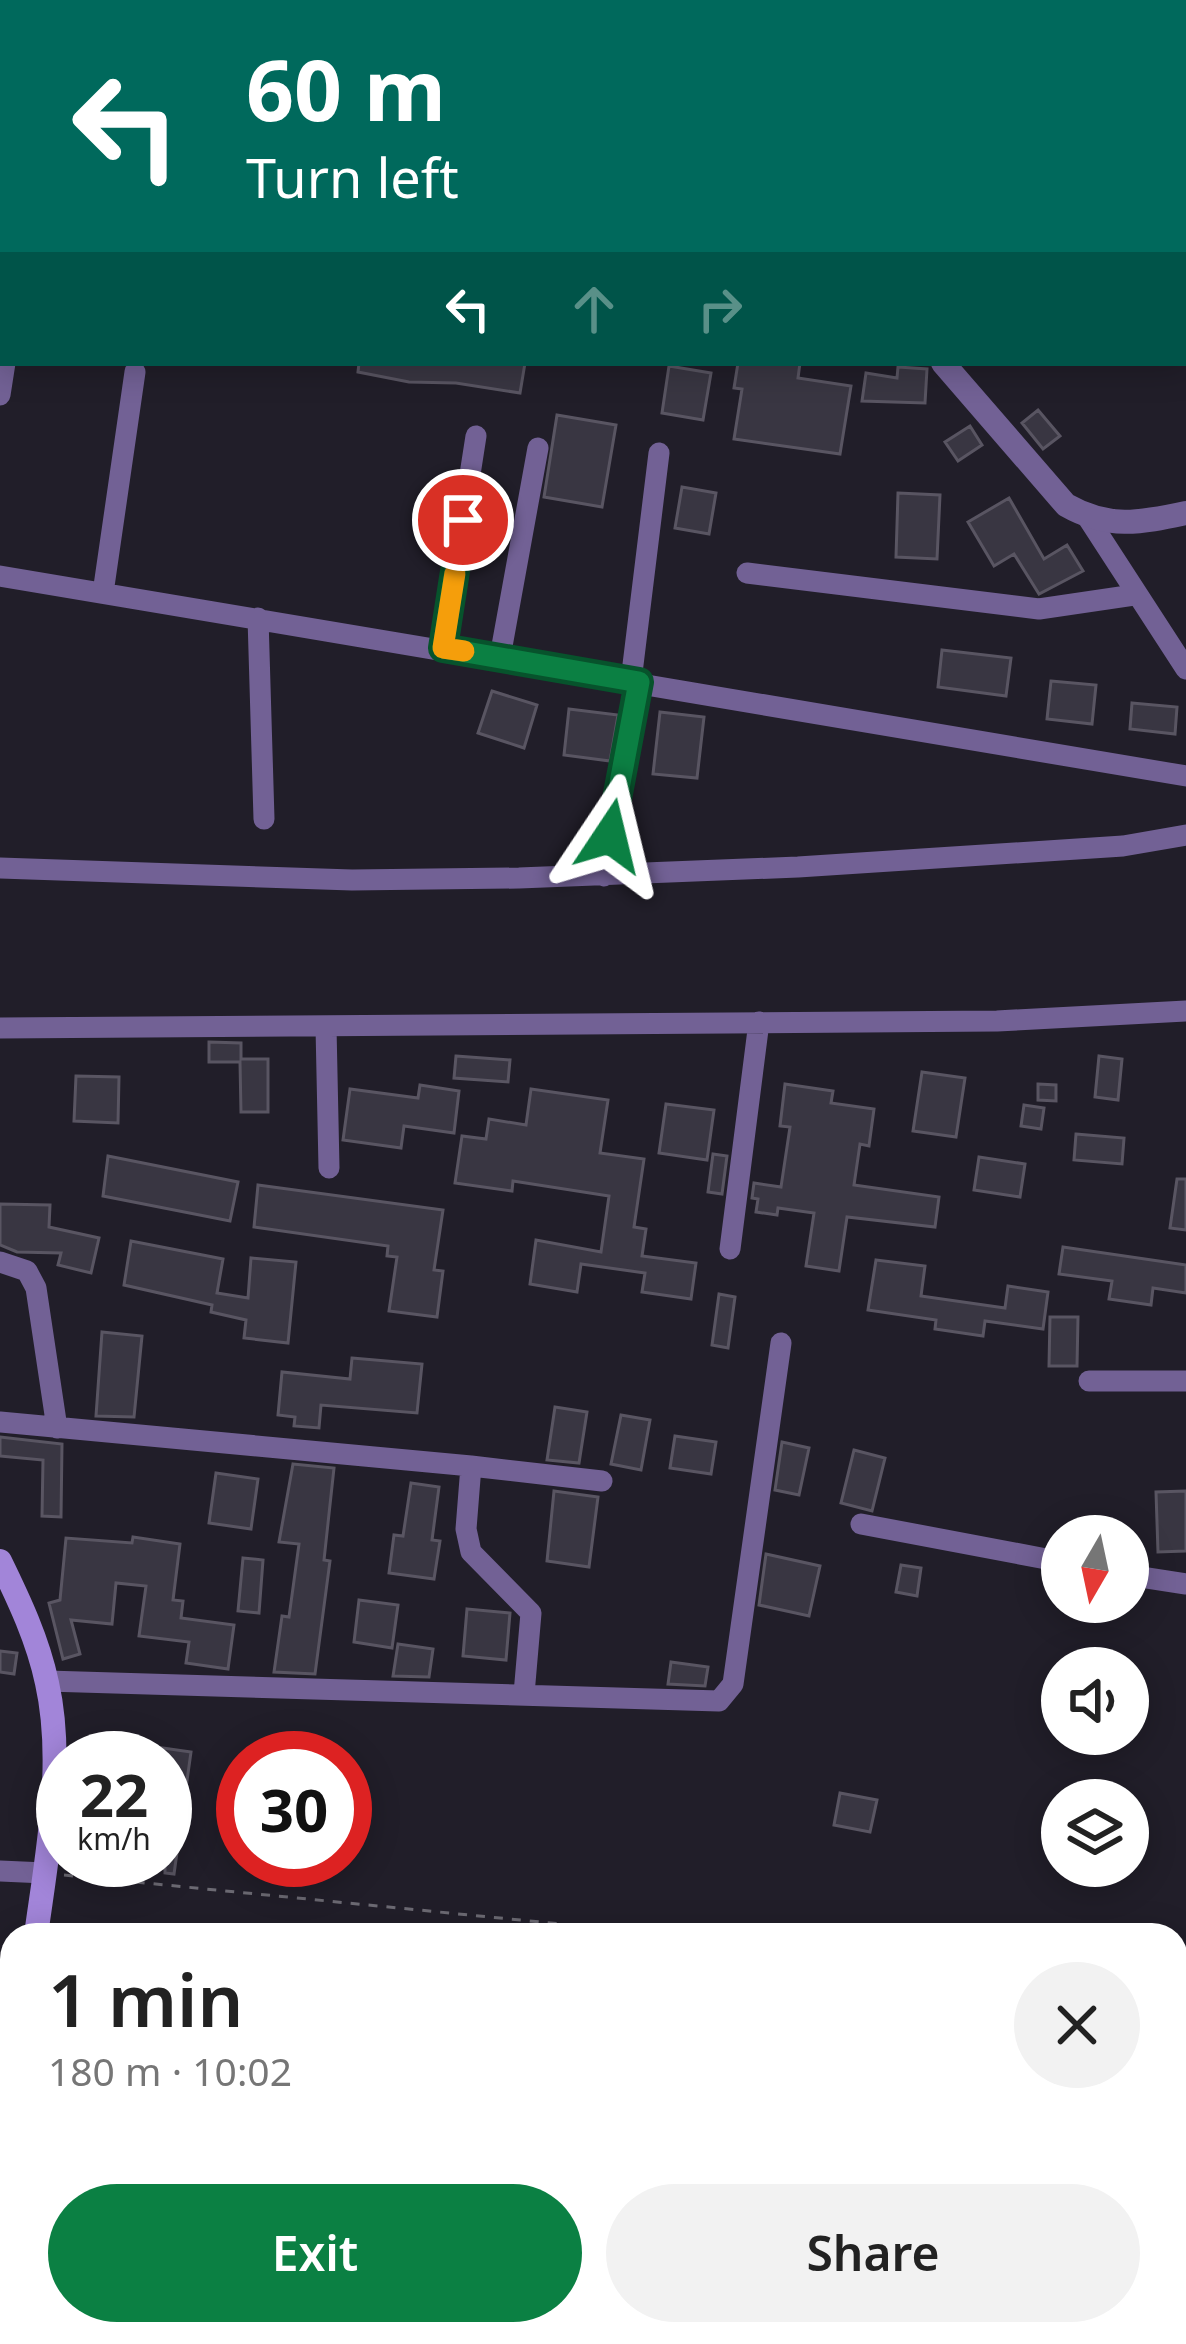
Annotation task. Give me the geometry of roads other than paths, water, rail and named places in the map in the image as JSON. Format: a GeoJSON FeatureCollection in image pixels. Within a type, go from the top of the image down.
{"type":"FeatureCollection","features":[{"type":"Feature","properties":{"kind":"main road"},"geometry":{"type":"LineString","coordinates":[[1,1565],[47,1681],[52,1731]]}},
{"type":"Feature","properties":{"kind":"main road"},"geometry":{"type":"LineString","coordinates":[[38,1923],[43,1887]]}},
{"type":"Feature","properties":{"kind":"street"},"geometry":{"type":"LineString","coordinates":[[945,366],[1049,489],[1088,518],[1133,595],[1186,669]]}},
{"type":"Feature","properties":{"kind":"street"},"geometry":{"type":"LineString","coordinates":[[103,593],[135,372]]}},
{"type":"Feature","properties":{"kind":"street"},"geometry":{"type":"LineString","coordinates":[[443,648],[476,436]]}},
{"type":"Feature","properties":{"kind":"street"},"geometry":{"type":"LineString","coordinates":[[500,658],[538,448]]}},
{"type":"Feature","properties":{"kind":"street"},"geometry":{"type":"LineString","coordinates":[[604,876],[635,682],[659,453]]}},
{"type":"Feature","properties":{"kind":"street"},"geometry":{"type":"LineString","coordinates":[[1088,518],[1130,525],[1186,513]]}},
{"type":"Feature","properties":{"kind":"street"},"geometry":{"type":"LineString","coordinates":[[747,573],[1039,608],[1133,595]]}},
{"type":"Feature","properties":{"kind":"street"},"geometry":{"type":"LineString","coordinates":[[0,577],[1186,776]]}},
{"type":"Feature","properties":{"kind":"street"},"geometry":{"type":"LineString","coordinates":[[258,618],[264,819]]}},
{"type":"Feature","properties":{"kind":"street"},"geometry":{"type":"LineString","coordinates":[[0,868],[352,880],[604,876],[1123,846],[1186,836]]}},
{"type":"Feature","properties":{"kind":"street"},"geometry":{"type":"LineString","coordinates":[[0,1028],[997,1021],[1186,1012]]}},
{"type":"Feature","properties":{"kind":"street"},"geometry":{"type":"LineString","coordinates":[[730,1249],[759,1022]]}},
{"type":"Feature","properties":{"kind":"street"},"geometry":{"type":"LineString","coordinates":[[326,1027],[329,1168]]}},
{"type":"Feature","properties":{"kind":"street"},"geometry":{"type":"LineString","coordinates":[[0,1262],[27,1271],[36,1288],[57,1428]]}},
{"type":"Feature","properties":{"kind":"street"},"geometry":{"type":"LineString","coordinates":[[47,1681],[719,1701],[728,1694],[781,1343]]}},
{"type":"Feature","properties":{"kind":"street"},"geometry":{"type":"LineString","coordinates":[[1089,1381],[1186,1381]]}},
{"type":"Feature","properties":{"kind":"street"},"geometry":{"type":"LineString","coordinates":[[0,1422],[602,1481]]}},
{"type":"Feature","properties":{"kind":"street"},"geometry":{"type":"LineString","coordinates":[[471,1466],[466,1529],[471,1552],[523,1599],[531,1613],[524,1694]]}},
{"type":"Feature","properties":{"kind":"street"},"geometry":{"type":"LineString","coordinates":[[861,1524],[1041,1558]]}},
{"type":"Feature","properties":{"kind":"street"},"geometry":{"type":"LineString","coordinates":[[1149,1578],[1186,1584]]}},
{"type":"Feature","properties":{"kind":"street"},"geometry":{"type":"LineString","coordinates":[[0,1871],[36,1873]]}}]}
